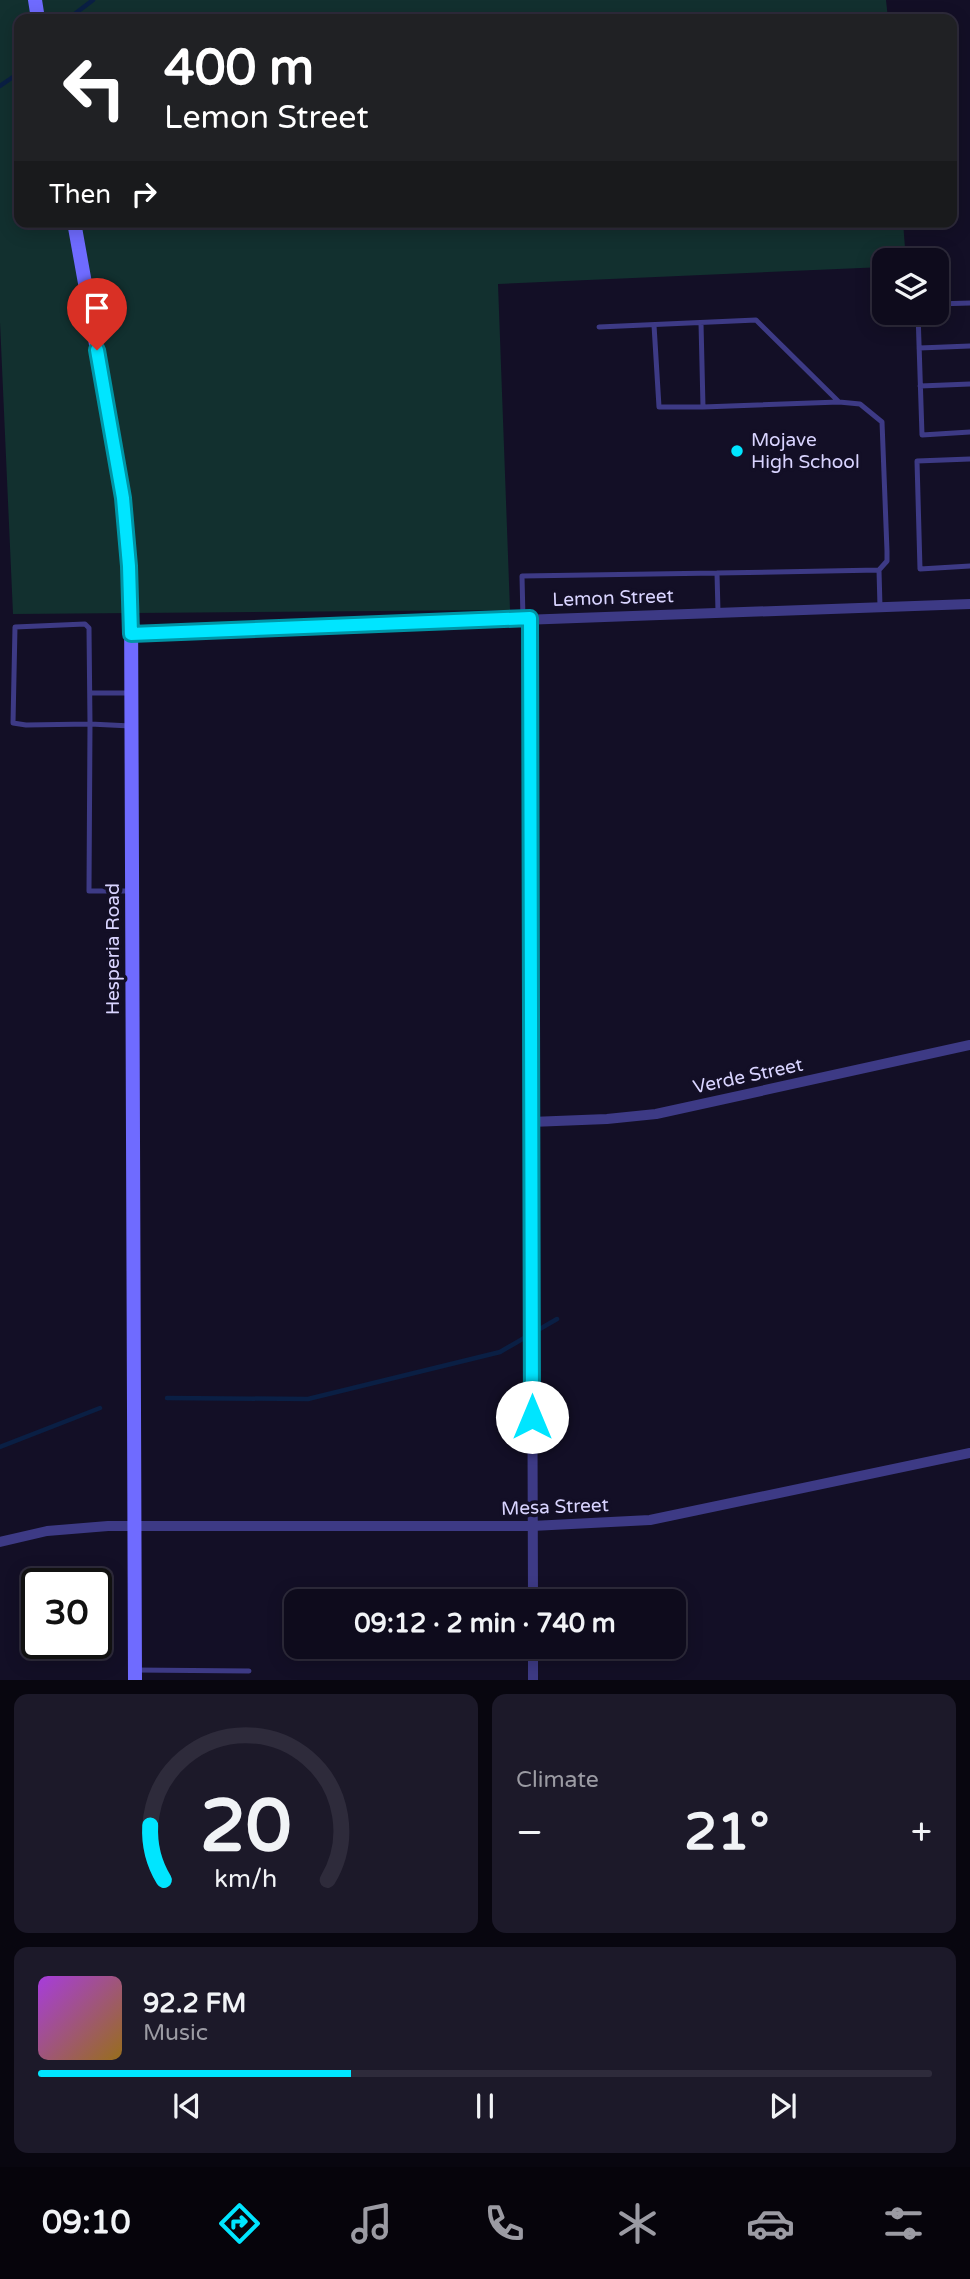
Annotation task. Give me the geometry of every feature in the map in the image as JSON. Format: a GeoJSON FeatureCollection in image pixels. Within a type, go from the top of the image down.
{"type":"FeatureCollection","features":[{"type":"Feature","properties":{"kind":"main road","name":"Hesperia Road"},"geometry":{"type":"LineString","coordinates":[[76,228],[121,478],[129,566],[135,1675]]}},
{"type":"Feature","properties":{"kind":"street","name":"Lemon Street"},"geometry":{"type":"LineString","coordinates":[[131,634],[970,604]]}},
{"type":"Feature","properties":{"kind":"street"},"geometry":{"type":"LineString","coordinates":[[526,619],[533,1589]]}},
{"type":"Feature","properties":{"kind":"street","name":"Verde Street"},"geometry":{"type":"LineString","coordinates":[[531,1122],[656,1114],[970,1045]]}},
{"type":"Feature","properties":{"kind":"street","name":"Mesa Street"},"geometry":{"type":"LineString","coordinates":[[0,1542],[47,1531],[135,1526],[601,1524],[677,1516],[970,1453]]}},
{"type":"Feature","properties":{"kind":"street"},"geometry":{"type":"LineString","coordinates":[[533,1659],[533,1680]]}},
{"type":"Feature","properties":{"kind":"lane"},"geometry":{"type":"LineString","coordinates":[[949,304],[970,303]]}},
{"type":"Feature","properties":{"kind":"lane"},"geometry":{"type":"LineString","coordinates":[[598,327],[756,320],[839,402]]}},
{"type":"Feature","properties":{"kind":"lane"},"geometry":{"type":"LineString","coordinates":[[701,323],[703,407]]}},
{"type":"Feature","properties":{"kind":"lane"},"geometry":{"type":"LineString","coordinates":[[654,325],[659,407],[839,402],[860,404],[882,422],[887,561],[879,570],[880,607]]}},
{"type":"Feature","properties":{"kind":"lane"},"geometry":{"type":"LineString","coordinates":[[918,325],[922,435],[970,432]]}},
{"type":"Feature","properties":{"kind":"lane"},"geometry":{"type":"LineString","coordinates":[[919,348],[970,346]]}},
{"type":"Feature","properties":{"kind":"lane"},"geometry":{"type":"LineString","coordinates":[[920,386],[970,384]]}},
{"type":"Feature","properties":{"kind":"lane"},"geometry":{"type":"LineString","coordinates":[[970,459],[917,461],[920,569],[970,566]]}},
{"type":"Feature","properties":{"kind":"lane"},"geometry":{"type":"LineString","coordinates":[[526,619],[522,576],[879,570]]}},
{"type":"Feature","properties":{"kind":"lane"},"geometry":{"type":"LineString","coordinates":[[717,573],[719,612]]}},
{"type":"Feature","properties":{"kind":"lane"},"geometry":{"type":"LineString","coordinates":[[131,726],[90,724],[26,725],[13,723],[15,627],[85,624],[89,628],[90,693],[90,724],[89,891],[132,891]]}},
{"type":"Feature","properties":{"kind":"lane"},"geometry":{"type":"LineString","coordinates":[[90,693],[131,693]]}},
{"type":"Feature","properties":{"kind":"lane"},"geometry":{"type":"LineString","coordinates":[[135,1675],[249,1671]]}},
{"type":"Feature","properties":{"kind":"green space"},"geometry":{"type":"Polygon","coordinates":[[[0,0],[886,0],[887,14],[14,14],[14,228],[903,228],[905,248],[872,248],[872,268],[498,284],[510,610],[13,614],[0,322],[0,0]]]}},
{"type":"Feature","properties":{"kind":"waterway"},"geometry":{"type":"LineString","coordinates":[[75,14],[93,0]]}},
{"type":"Feature","properties":{"kind":"waterway"},"geometry":{"type":"LineString","coordinates":[[0,86],[13,77]]}},
{"type":"Feature","properties":{"kind":"waterway"},"geometry":{"type":"LineString","coordinates":[[167,1398],[308,1399],[500,1352],[557,1319]]}},
{"type":"Feature","properties":{"kind":"waterway"},"geometry":{"type":"LineString","coordinates":[[0,1447],[100,1408]]}},
{"type":"Feature","properties":{"kind":"place","name":"Mojave High School"},"geometry":{"type":"Point","coordinates":[737,451]}},
{"type":"Feature","properties":{"kind":"route"},"geometry":{"type":"LineString","coordinates":[[97,350],[121,478],[128,543],[131,634],[530,618],[532,1417]]}}]}
